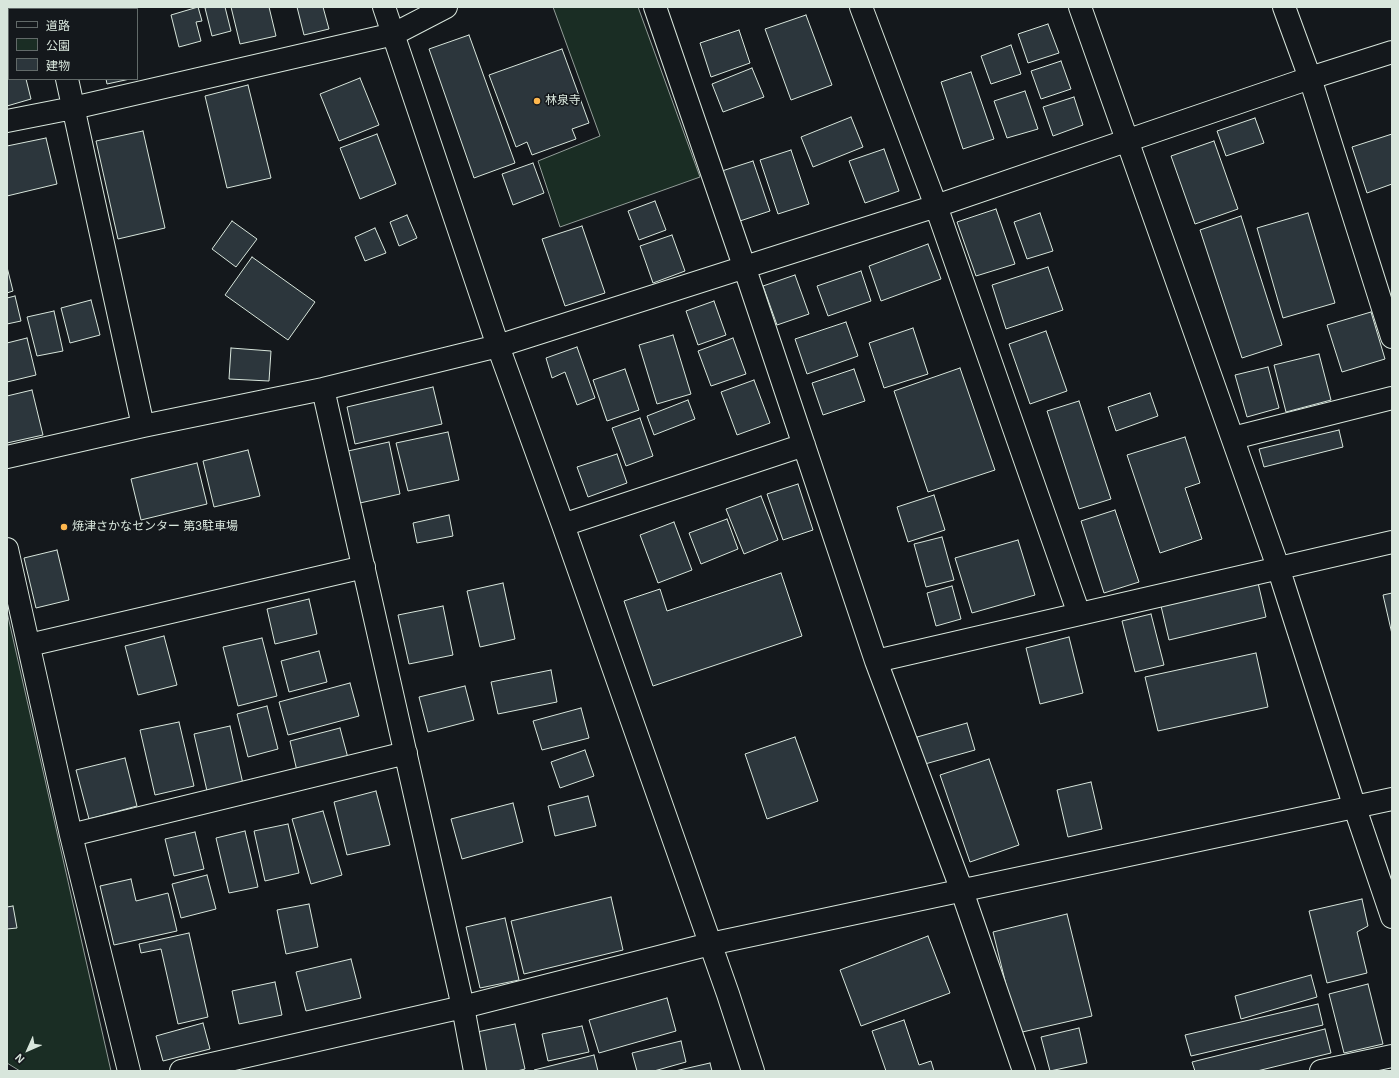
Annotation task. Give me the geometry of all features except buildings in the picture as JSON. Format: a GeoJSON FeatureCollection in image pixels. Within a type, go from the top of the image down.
{"type":"FeatureCollection","features":[{"type":"Feature","properties":{"kind":"street"},"geometry":{"type":"LineString","coordinates":[[384,7],[498,346],[710,944],[753,1071]]}},
{"type":"Feature","properties":{"kind":"street"},"geometry":{"type":"LineString","coordinates":[[7,122],[394,34],[446,7]]}},
{"type":"Feature","properties":{"kind":"street"},"geometry":{"type":"LineString","coordinates":[[655,7],[744,266],[876,661],[962,891],[1024,1071]]}},
{"type":"Feature","properties":{"kind":"street"},"geometry":{"type":"LineString","coordinates":[[861,7],[936,206],[1078,614]]}},
{"type":"Feature","properties":{"kind":"street"},"geometry":{"type":"LineString","coordinates":[[1080,7],[1234,438],[1278,567],[1355,808],[1392,917]]}},
{"type":"Feature","properties":{"kind":"street"},"geometry":{"type":"LineString","coordinates":[[1284,7],[1310,78],[1392,337]]}},
{"type":"Feature","properties":{"kind":"street"},"geometry":{"type":"LineString","coordinates":[[7,456],[143,426],[324,389],[498,346],[744,266],[936,206],[1310,78],[1392,52]]}},
{"type":"Feature","properties":{"kind":"street"},"geometry":{"type":"LineString","coordinates":[[67,80],[143,426]]}},
{"type":"Feature","properties":{"kind":"street"},"geometry":{"type":"LineString","coordinates":[[324,389],[463,1007],[475,1071]]}},
{"type":"Feature","properties":{"kind":"street"},"geometry":{"type":"LineString","coordinates":[[1234,438],[1392,398]]}},
{"type":"Feature","properties":{"kind":"street"},"geometry":{"type":"LineString","coordinates":[[562,525],[804,444]]}},
{"type":"Feature","properties":{"kind":"street"},"geometry":{"type":"LineString","coordinates":[[876,661],[1278,567],[1392,542]]}},
{"type":"Feature","properties":{"kind":"street"},"geometry":{"type":"LineString","coordinates":[[7,549],[71,835],[129,1071]]}},
{"type":"Feature","properties":{"kind":"street"},"geometry":{"type":"LineString","coordinates":[[29,646],[364,567]]}},
{"type":"Feature","properties":{"kind":"street"},"geometry":{"type":"LineString","coordinates":[[71,835],[406,753]]}},
{"type":"Feature","properties":{"kind":"street"},"geometry":{"type":"LineString","coordinates":[[181,1071],[463,1007],[710,944],[1392,800]]}},
{"type":"Feature","properties":{"kind":"street"},"geometry":{"type":"LineString","coordinates":[[1321,1071],[1392,1056]]}},
{"type":"Feature","properties":{"kind":"green space"},"geometry":{"type":"Polygon","coordinates":[[[553,7],[638,7],[700,177],[560,227],[538,161],[600,136],[553,7]]]}},
{"type":"Feature","properties":{"kind":"green space"},"geometry":{"type":"Polygon","coordinates":[[[7,612],[111,1071],[20,1071],[7,1063],[7,612]]]}},
{"type":"Feature","properties":{"kind":"place","name":"林泉寺"},"geometry":{"type":"Point","coordinates":[537,101]}},
{"type":"Feature","properties":{"kind":"place","name":"焼津さかなセンター 第3駐車場"},"geometry":{"type":"Point","coordinates":[64,527]}}]}
